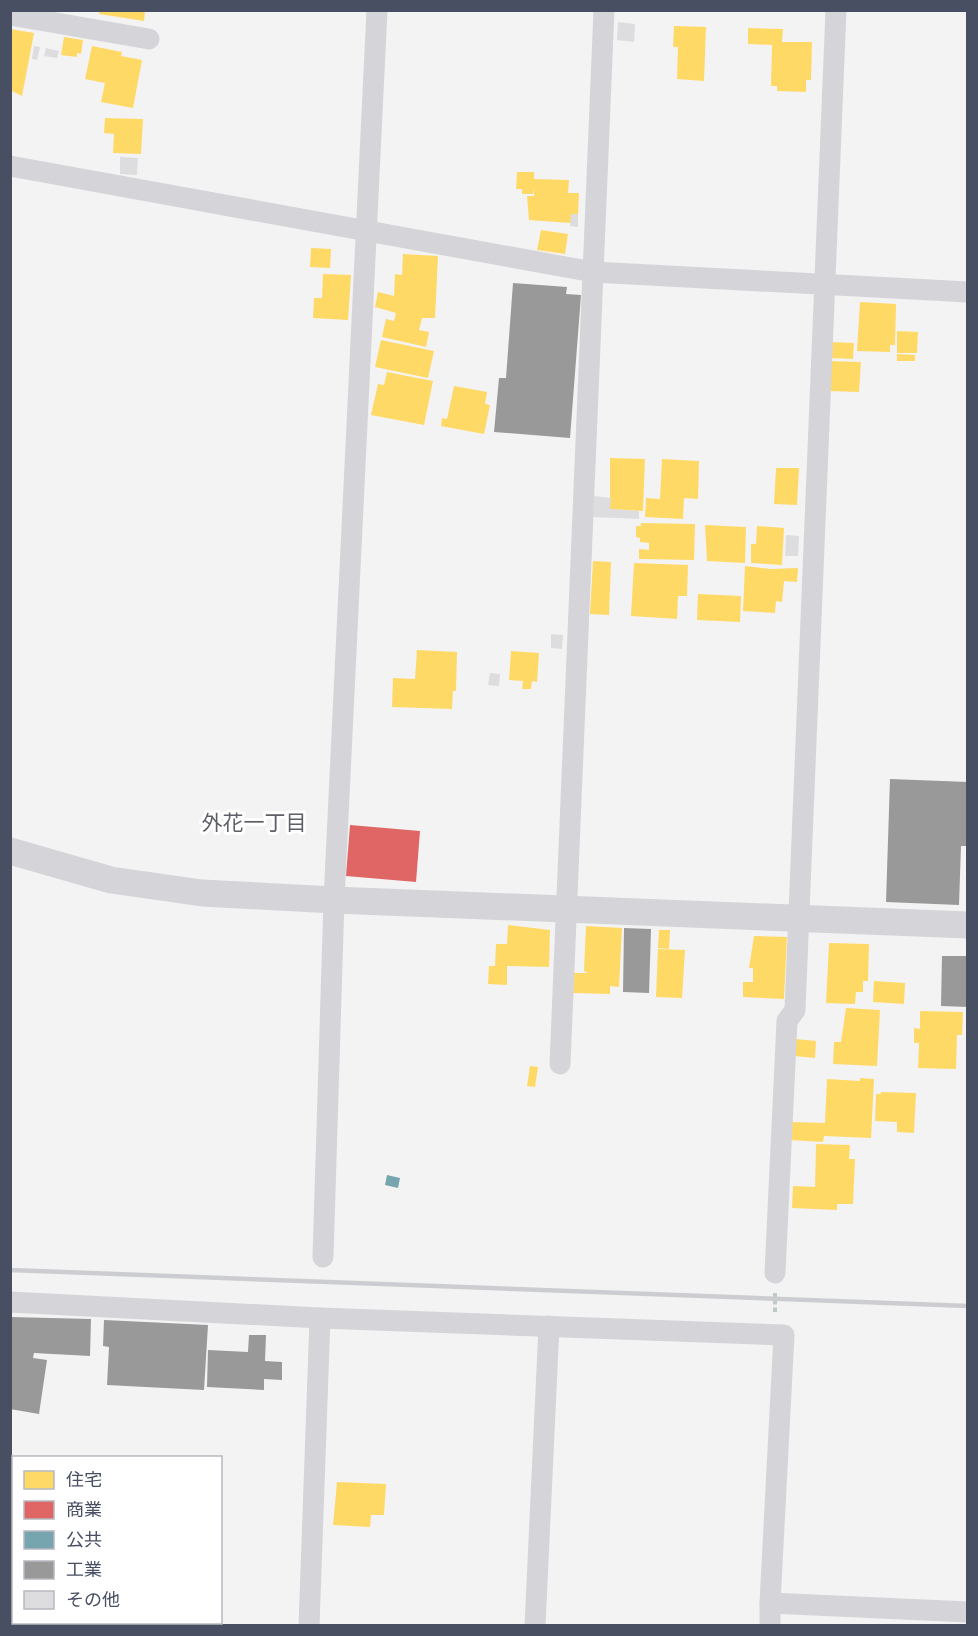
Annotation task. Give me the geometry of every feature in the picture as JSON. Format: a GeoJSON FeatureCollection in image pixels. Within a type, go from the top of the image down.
{"type":"FeatureCollection","features":[{"type":"Feature","properties":{"kind":"street"},"geometry":{"type":"LineString","coordinates":[[322,1257],[334,900],[377,10]]}},
{"type":"Feature","properties":{"kind":"street"},"geometry":{"type":"LineString","coordinates":[[560,1064],[604,10]]}},
{"type":"Feature","properties":{"kind":"street"},"geometry":{"type":"LineString","coordinates":[[775,1273],[787,1021],[795,1010],[836,10]]}},
{"type":"Feature","properties":{"kind":"street"},"geometry":{"type":"LineString","coordinates":[[10,15],[149,39]]}},
{"type":"Feature","properties":{"kind":"street"},"geometry":{"type":"LineString","coordinates":[[10,166],[593,272],[968,292]]}},
{"type":"Feature","properties":{"kind":"street"},"geometry":{"type":"LineString","coordinates":[[10,851],[111,880],[202,892],[334,900],[968,925]]}},
{"type":"Feature","properties":{"kind":"street"},"geometry":{"type":"LineString","coordinates":[[10,1302],[320,1318],[784,1335],[770,1626]]}},
{"type":"Feature","properties":{"kind":"street"},"geometry":{"type":"LineString","coordinates":[[309,1626],[320,1318]]}},
{"type":"Feature","properties":{"kind":"street"},"geometry":{"type":"LineString","coordinates":[[535,1626],[549,1326]]}},
{"type":"Feature","properties":{"kind":"street"},"geometry":{"type":"LineString","coordinates":[[770,1603],[968,1612]]}},
{"type":"Feature","properties":{"kind":"path"},"geometry":{"type":"LineString","coordinates":[[774,1334],[775,1273]]}},
{"type":"Feature","properties":{"kind":"building: 住宅"},"geometry":{"type":"Polygon","coordinates":[[[100,10],[145,10],[144,21],[99,14],[100,10]]]}},
{"type":"Feature","properties":{"kind":"building: 住宅"},"geometry":{"type":"Polygon","coordinates":[[[674,26],[706,27],[704,81],[677,79],[678,47],[673,47],[674,26]]]}},
{"type":"Feature","properties":{"kind":"building: 住宅"},"geometry":{"type":"Polygon","coordinates":[[[748,28],[783,29],[782,42],[812,42],[811,80],[806,80],[806,92],[777,91],[777,86],[771,86],[772,45],[748,44],[748,28]]]}},
{"type":"Feature","properties":{"kind":"building: 住宅"},"geometry":{"type":"Polygon","coordinates":[[[10,29],[34,33],[22,96],[10,90],[10,29]]]}},
{"type":"Feature","properties":{"kind":"building: 住宅"},"geometry":{"type":"Polygon","coordinates":[[[64,37],[83,40],[81,54],[77,53],[77,57],[61,55],[64,37]]]}},
{"type":"Feature","properties":{"kind":"building: 住宅"},"geometry":{"type":"Polygon","coordinates":[[[92,46],[122,52],[121,56],[142,60],[133,108],[101,102],[105,83],[85,79],[92,46]]]}},
{"type":"Feature","properties":{"kind":"building: 住宅"},"geometry":{"type":"Polygon","coordinates":[[[105,118],[143,119],[141,154],[113,153],[114,134],[104,133],[105,118]]]}},
{"type":"Feature","properties":{"kind":"building: 住宅"},"geometry":{"type":"Polygon","coordinates":[[[517,172],[534,172],[534,179],[569,180],[568,193],[579,193],[578,214],[571,214],[571,223],[529,220],[527,196],[534,196],[534,189],[533,194],[522,194],[522,189],[516,189],[517,172]]]}},
{"type":"Feature","properties":{"kind":"building: 住宅"},"geometry":{"type":"Polygon","coordinates":[[[541,230],[568,234],[565,254],[537,250],[541,230]]]}},
{"type":"Feature","properties":{"kind":"building: 住宅"},"geometry":{"type":"Polygon","coordinates":[[[311,248],[331,249],[330,268],[310,267],[311,248]]]}},
{"type":"Feature","properties":{"kind":"building: 住宅"},"geometry":{"type":"Polygon","coordinates":[[[403,254],[438,256],[435,318],[422,318],[419,330],[429,332],[426,347],[382,337],[386,319],[394,321],[396,313],[375,307],[378,292],[394,296],[395,274],[402,275],[403,254]]]}},
{"type":"Feature","properties":{"kind":"building: 住宅"},"geometry":{"type":"Polygon","coordinates":[[[323,274],[351,275],[348,320],[313,318],[314,298],[322,298],[323,274]]]}},
{"type":"Feature","properties":{"kind":"building: 住宅"},"geometry":{"type":"Polygon","coordinates":[[[860,302],[896,304],[895,345],[890,345],[890,352],[857,351],[860,302]]]}},
{"type":"Feature","properties":{"kind":"building: 住宅"},"geometry":{"type":"Polygon","coordinates":[[[897,331],[918,332],[917,353],[897,353],[897,331]]]}},
{"type":"Feature","properties":{"kind":"building: 住宅"},"geometry":{"type":"Polygon","coordinates":[[[381,340],[434,351],[428,378],[375,367],[381,340]]]}},
{"type":"Feature","properties":{"kind":"building: 住宅"},"geometry":{"type":"Polygon","coordinates":[[[831,342],[854,343],[853,359],[830,358],[831,342]]]}},
{"type":"Feature","properties":{"kind":"building: 住宅"},"geometry":{"type":"Polygon","coordinates":[[[897,354],[915,355],[915,361],[897,361],[897,354]]]}},
{"type":"Feature","properties":{"kind":"building: 住宅"},"geometry":{"type":"Polygon","coordinates":[[[829,361],[861,362],[859,392],[828,391],[829,361]]]}},
{"type":"Feature","properties":{"kind":"building: 住宅"},"geometry":{"type":"Polygon","coordinates":[[[387,372],[433,381],[424,425],[371,415],[378,384],[384,385],[387,372]]]}},
{"type":"Feature","properties":{"kind":"building: 住宅"},"geometry":{"type":"Polygon","coordinates":[[[454,386],[487,392],[485,404],[490,405],[484,434],[441,426],[442,418],[447,419],[454,386]]]}},
{"type":"Feature","properties":{"kind":"building: 住宅"},"geometry":{"type":"Polygon","coordinates":[[[610,458],[645,459],[643,511],[610,509],[610,458]]]}},
{"type":"Feature","properties":{"kind":"building: 住宅"},"geometry":{"type":"Polygon","coordinates":[[[662,459],[699,461],[698,499],[684,498],[683,519],[645,517],[646,498],[660,499],[662,459]]]}},
{"type":"Feature","properties":{"kind":"building: 住宅"},"geometry":{"type":"Polygon","coordinates":[[[776,468],[799,468],[797,505],[774,504],[776,468]]]}},
{"type":"Feature","properties":{"kind":"building: 住宅"},"geometry":{"type":"Polygon","coordinates":[[[641,523],[695,524],[694,560],[639,559],[639,549],[649,550],[649,543],[640,542],[640,538],[636,537],[636,526],[641,526],[641,523]]]}},
{"type":"Feature","properties":{"kind":"building: 住宅"},"geometry":{"type":"Polygon","coordinates":[[[705,525],[746,527],[745,563],[707,561],[705,525]]]}},
{"type":"Feature","properties":{"kind":"building: 住宅"},"geometry":{"type":"Polygon","coordinates":[[[757,526],[784,528],[782,565],[751,563],[751,544],[756,544],[757,526]]]}},
{"type":"Feature","properties":{"kind":"building: 住宅"},"geometry":{"type":"Polygon","coordinates":[[[593,561],[611,562],[609,615],[590,614],[593,561]]]}},
{"type":"Feature","properties":{"kind":"building: 住宅"},"geometry":{"type":"Polygon","coordinates":[[[634,563],[688,565],[687,596],[678,596],[677,619],[631,616],[634,563]]]}},
{"type":"Feature","properties":{"kind":"building: 住宅"},"geometry":{"type":"Polygon","coordinates":[[[745,566],[771,569],[798,568],[797,582],[784,581],[782,602],[776,601],[775,613],[743,611],[745,566]]]}},
{"type":"Feature","properties":{"kind":"building: 住宅"},"geometry":{"type":"Polygon","coordinates":[[[698,594],[741,596],[740,622],[697,620],[698,594]]]}},
{"type":"Feature","properties":{"kind":"building: 住宅"},"geometry":{"type":"Polygon","coordinates":[[[417,650],[457,652],[456,691],[453,691],[452,709],[392,707],[393,678],[415,679],[417,650]]]}},
{"type":"Feature","properties":{"kind":"building: 住宅"},"geometry":{"type":"Polygon","coordinates":[[[511,651],[539,653],[537,682],[532,681],[531,689],[522,689],[523,681],[509,680],[511,651]]]}},
{"type":"Feature","properties":{"kind":"building: 住宅"},"geometry":{"type":"Polygon","coordinates":[[[508,925],[550,930],[549,967],[507,966],[507,985],[488,984],[489,966],[495,966],[496,944],[507,944],[508,925]]]}},
{"type":"Feature","properties":{"kind":"building: 住宅"},"geometry":{"type":"Polygon","coordinates":[[[586,926],[622,928],[619,987],[610,986],[610,994],[573,993],[574,973],[588,973],[584,971],[586,926]]]}},
{"type":"Feature","properties":{"kind":"building: 住宅"},"geometry":{"type":"Polygon","coordinates":[[[659,930],[670,930],[669,949],[658,948],[659,930]]]}},
{"type":"Feature","properties":{"kind":"building: 住宅"},"geometry":{"type":"Polygon","coordinates":[[[754,936],[787,937],[784,999],[743,997],[743,982],[753,982],[753,968],[749,968],[754,936]]]}},
{"type":"Feature","properties":{"kind":"building: 住宅"},"geometry":{"type":"Polygon","coordinates":[[[829,943],[869,944],[868,981],[863,981],[863,992],[856,992],[855,1004],[826,1003],[829,943]]]}},
{"type":"Feature","properties":{"kind":"building: 住宅"},"geometry":{"type":"Polygon","coordinates":[[[658,949],[685,950],[682,998],[656,997],[658,949]]]}},
{"type":"Feature","properties":{"kind":"building: 住宅"},"geometry":{"type":"Polygon","coordinates":[[[874,981],[905,983],[904,1004],[873,1002],[874,981]]]}},
{"type":"Feature","properties":{"kind":"building: 住宅"},"geometry":{"type":"Polygon","coordinates":[[[846,1008],[880,1010],[877,1066],[833,1064],[834,1042],[841,1042],[846,1008]]]}},
{"type":"Feature","properties":{"kind":"building: 住宅"},"geometry":{"type":"Polygon","coordinates":[[[920,1011],[963,1012],[962,1035],[957,1035],[956,1069],[918,1068],[919,1043],[914,1043],[914,1028],[920,1029],[920,1011]]]}},
{"type":"Feature","properties":{"kind":"building: 住宅"},"geometry":{"type":"Polygon","coordinates":[[[795,1039],[816,1041],[815,1058],[794,1056],[795,1039]]]}},
{"type":"Feature","properties":{"kind":"building: 住宅"},"geometry":{"type":"Polygon","coordinates":[[[530,1066],[538,1067],[535,1087],[527,1086],[530,1066]]]}},
{"type":"Feature","properties":{"kind":"building: 住宅"},"geometry":{"type":"Polygon","coordinates":[[[860,1078],[874,1079],[871,1138],[824,1136],[823,1142],[789,1140],[790,1122],[825,1123],[827,1079],[860,1081],[860,1078]]]}},
{"type":"Feature","properties":{"kind":"building: 住宅"},"geometry":{"type":"Polygon","coordinates":[[[881,1092],[916,1093],[914,1133],[897,1132],[897,1122],[875,1121],[876,1094],[881,1094],[881,1092]]]}},
{"type":"Feature","properties":{"kind":"building: 住宅"},"geometry":{"type":"Polygon","coordinates":[[[816,1144],[850,1145],[849,1159],[855,1159],[853,1204],[837,1204],[837,1210],[792,1208],[793,1186],[815,1187],[816,1144]]]}},
{"type":"Feature","properties":{"kind":"building: 住宅"},"geometry":{"type":"Polygon","coordinates":[[[337,1482],[386,1484],[384,1515],[371,1515],[370,1527],[333,1525],[337,1482]]]}},
{"type":"Feature","properties":{"kind":"building: 商業"},"geometry":{"type":"Polygon","coordinates":[[[350,825],[420,831],[416,882],[346,876],[350,825]]]}},
{"type":"Feature","properties":{"kind":"building: 公共"},"geometry":{"type":"Polygon","coordinates":[[[387,1175],[400,1178],[398,1188],[385,1185],[387,1175]]]}},
{"type":"Feature","properties":{"kind":"building: 工業"},"geometry":{"type":"Polygon","coordinates":[[[513,283],[567,287],[566,294],[581,295],[570,438],[494,432],[499,378],[506,378],[513,283]]]}},
{"type":"Feature","properties":{"kind":"building: 工業"},"geometry":{"type":"Polygon","coordinates":[[[890,779],[968,782],[968,846],[961,846],[959,905],[886,902],[890,779]]]}},
{"type":"Feature","properties":{"kind":"building: 工業"},"geometry":{"type":"Polygon","coordinates":[[[624,928],[651,929],[649,993],[623,992],[624,928]]]}},
{"type":"Feature","properties":{"kind":"building: 工業"},"geometry":{"type":"Polygon","coordinates":[[[942,956],[968,956],[968,1007],[941,1006],[942,956]]]}},
{"type":"Feature","properties":{"kind":"building: 工業"},"geometry":{"type":"Polygon","coordinates":[[[10,1317],[91,1319],[90,1356],[34,1353],[33,1358],[47,1360],[39,1414],[10,1409],[10,1317]]]}},
{"type":"Feature","properties":{"kind":"building: 工業"},"geometry":{"type":"Polygon","coordinates":[[[104,1320],[208,1325],[204,1390],[107,1385],[109,1347],[103,1346],[104,1320]]]}},
{"type":"Feature","properties":{"kind":"building: 工業"},"geometry":{"type":"Polygon","coordinates":[[[249,1335],[266,1335],[265,1361],[282,1362],[282,1380],[264,1379],[264,1390],[207,1387],[208,1350],[248,1352],[249,1335]]]}},
{"type":"Feature","properties":{"kind":"building: その他"},"geometry":{"type":"Polygon","coordinates":[[[618,22],[635,24],[634,42],[617,40],[618,22]]]}},
{"type":"Feature","properties":{"kind":"building: その他"},"geometry":{"type":"Polygon","coordinates":[[[34,46],[40,47],[37,60],[32,59],[34,46]]]}},
{"type":"Feature","properties":{"kind":"building: その他"},"geometry":{"type":"Polygon","coordinates":[[[46,48],[59,51],[57,58],[44,56],[46,48]]]}},
{"type":"Feature","properties":{"kind":"building: その他"},"geometry":{"type":"Polygon","coordinates":[[[120,157],[138,158],[137,175],[120,174],[120,157]]]}},
{"type":"Feature","properties":{"kind":"building: その他"},"geometry":{"type":"Polygon","coordinates":[[[571,214],[578,214],[578,227],[570,226],[571,214]]]}},
{"type":"Feature","properties":{"kind":"building: その他"},"geometry":{"type":"Polygon","coordinates":[[[594,496],[611,498],[610,509],[639,511],[639,519],[593,517],[594,496]]]}},
{"type":"Feature","properties":{"kind":"building: その他"},"geometry":{"type":"Polygon","coordinates":[[[786,535],[799,536],[798,556],[785,556],[786,535]]]}},
{"type":"Feature","properties":{"kind":"building: その他"},"geometry":{"type":"Polygon","coordinates":[[[551,634],[563,635],[562,649],[551,648],[551,634]]]}},
{"type":"Feature","properties":{"kind":"building: その他"},"geometry":{"type":"Polygon","coordinates":[[[490,673],[500,674],[499,686],[488,685],[490,673]]]}},
{"type":"Feature","properties":{"kind":"railway"},"geometry":{"type":"LineString","coordinates":[[10,1270],[968,1306]]}},
{"type":"Feature","properties":{"kind":"district","name":"外花一丁目"},"geometry":{"type":"Point","coordinates":[254,822]}}]}
